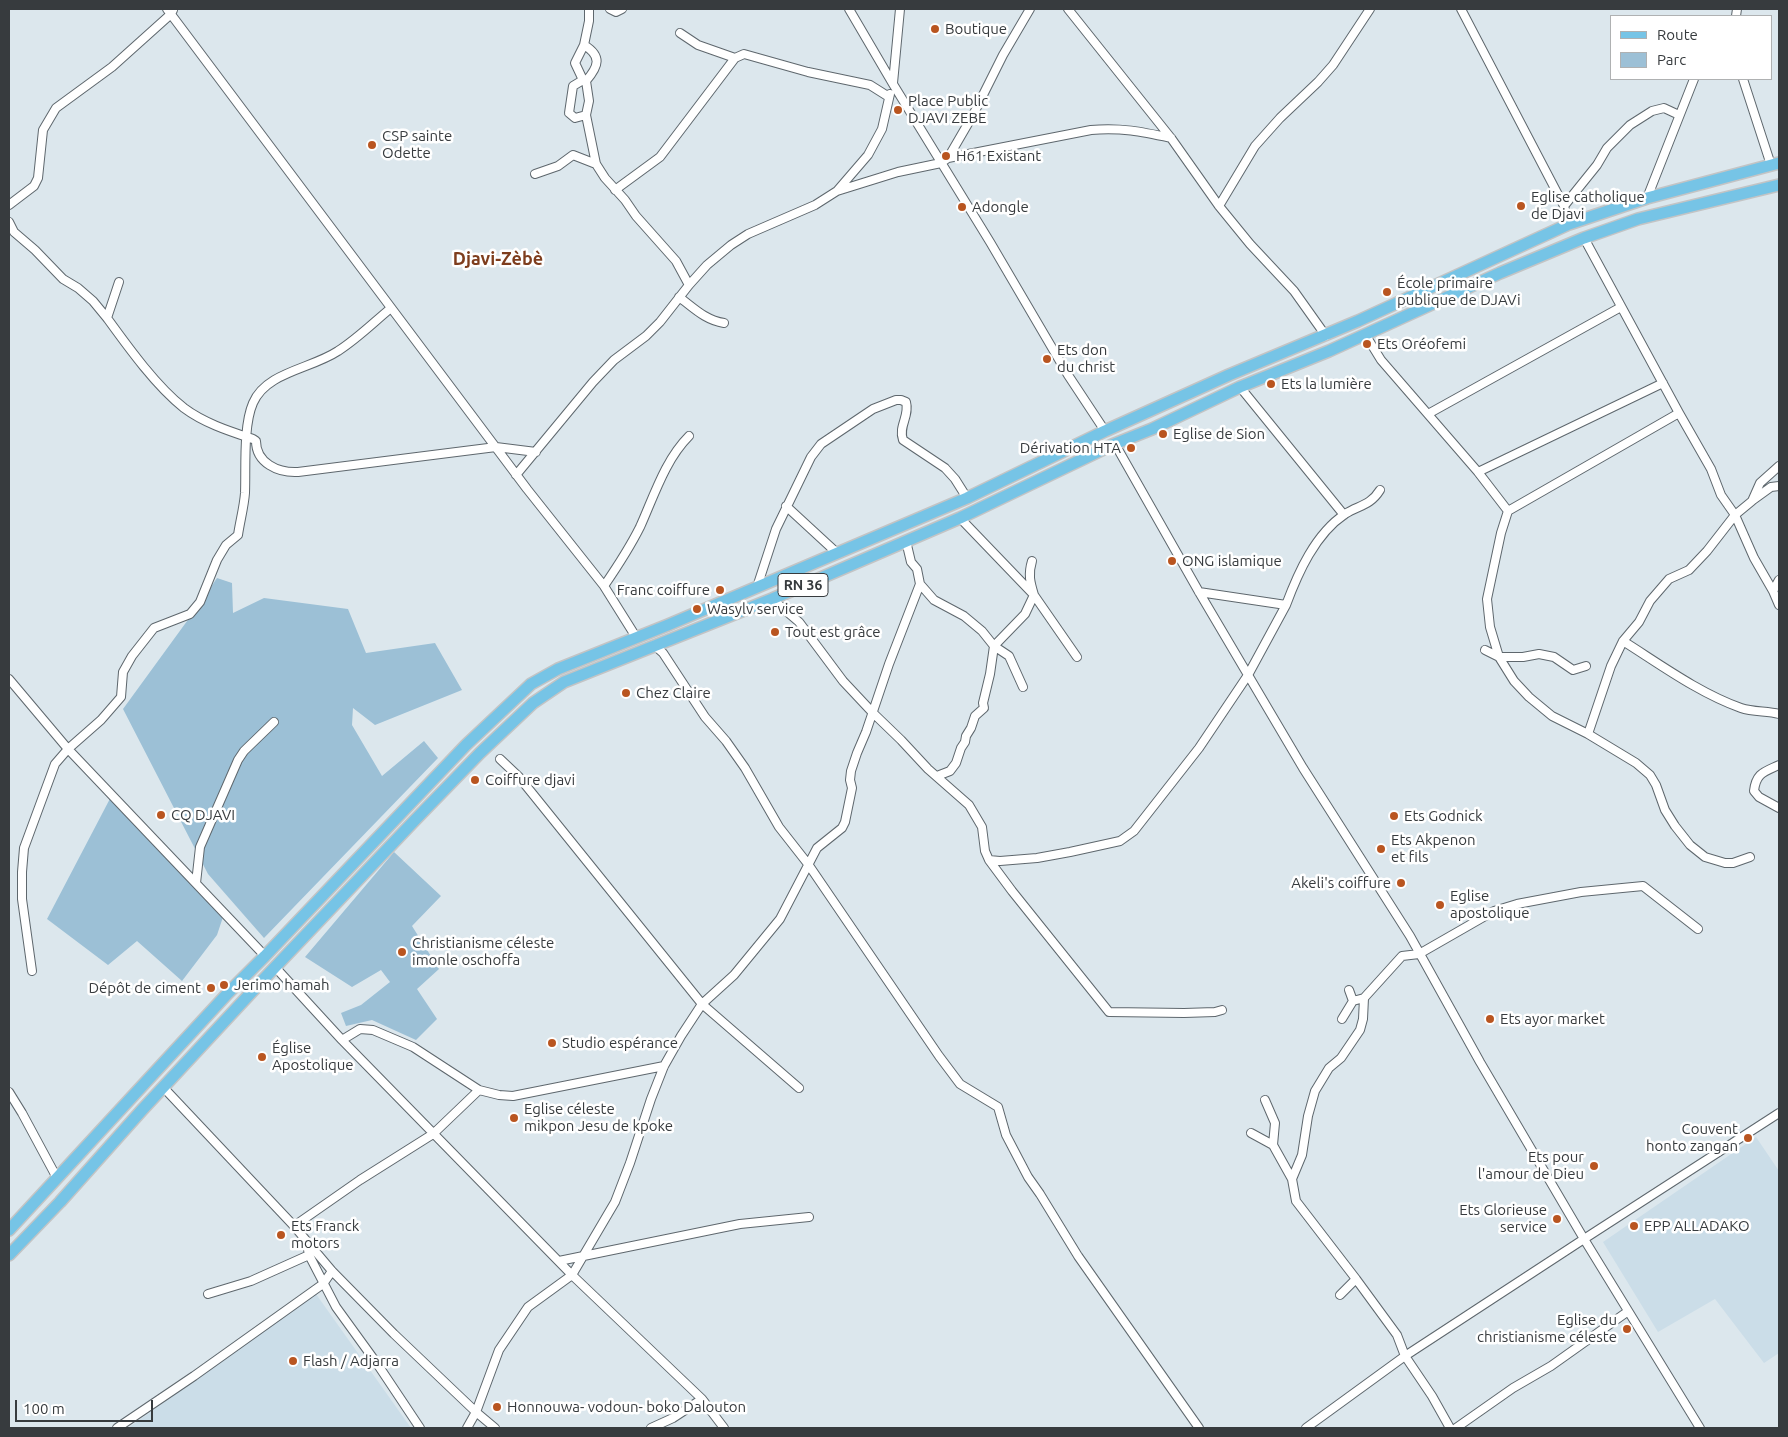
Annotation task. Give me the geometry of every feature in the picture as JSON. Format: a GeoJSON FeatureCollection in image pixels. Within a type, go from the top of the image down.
{"type":"FeatureCollection","features":[{"type":"Feature","properties":{"kind":"main road","name":"RN 36"},"geometry":{"type":"LineString","coordinates":[[9,1230],[228,993],[466,745],[531,684],[558,669],[757,588],[967,498],[1106,431],[1230,375],[1326,336],[1569,224],[1647,198],[1775,164]]}},
{"type":"Feature","properties":{"kind":"main road","name":"RN 36"},"geometry":{"type":"LineString","coordinates":[[9,1255],[60,1202],[163,1087],[275,967],[434,800],[532,703],[564,682],[772,599],[960,518],[1114,444],[1152,429],[1240,387],[1329,351],[1500,273],[1584,238],[1638,219],[1779,185]]}},
{"type":"Feature","properties":{"kind":"street"},"geometry":{"type":"LineString","coordinates":[[589,9],[589,21],[584,45],[575,64],[585,80],[589,101],[586,115],[596,164],[615,190],[676,261],[689,285]]}},
{"type":"Feature","properties":{"kind":"street"},"geometry":{"type":"LineString","coordinates":[[610,9],[616,12],[622,9]]}},
{"type":"Feature","properties":{"kind":"street"},"geometry":{"type":"LineString","coordinates":[[849,9],[893,84],[944,160],[1068,375],[1106,431]]}},
{"type":"Feature","properties":{"kind":"street"},"geometry":{"type":"LineString","coordinates":[[837,191],[868,155],[882,129],[893,84],[900,9]]}},
{"type":"Feature","properties":{"kind":"street"},"geometry":{"type":"LineString","coordinates":[[944,160],[973,115],[1003,55],[1030,9]]}},
{"type":"Feature","properties":{"kind":"street"},"geometry":{"type":"LineString","coordinates":[[1068,9],[1171,138],[1219,206],[1250,244],[1294,292],[1326,336]]}},
{"type":"Feature","properties":{"kind":"street"},"geometry":{"type":"LineString","coordinates":[[1219,206],[1256,146],[1280,118],[1333,65],[1370,9]]}},
{"type":"Feature","properties":{"kind":"street"},"geometry":{"type":"LineString","coordinates":[[1461,9],[1564,206],[1569,224]]}},
{"type":"Feature","properties":{"kind":"street"},"geometry":{"type":"LineString","coordinates":[[9,205],[34,186],[38,178],[43,130],[56,108],[112,67],[171,10],[516,475],[604,586],[636,637]]}},
{"type":"Feature","properties":{"kind":"street"},"geometry":{"type":"LineString","coordinates":[[680,33],[698,45],[735,58]]}},
{"type":"Feature","properties":{"kind":"street"},"geometry":{"type":"LineString","coordinates":[[584,45],[593,50],[597,60],[596,70],[585,80],[573,86],[569,113],[575,118],[586,115]]}},
{"type":"Feature","properties":{"kind":"street"},"geometry":{"type":"LineString","coordinates":[[615,190],[660,157],[735,58],[744,54],[808,72],[870,85],[889,97]]}},
{"type":"Feature","properties":{"kind":"street"},"geometry":{"type":"LineString","coordinates":[[1647,198],[1694,80]]}},
{"type":"Feature","properties":{"kind":"street"},"geometry":{"type":"LineString","coordinates":[[1743,80],[1775,164]]}},
{"type":"Feature","properties":{"kind":"street"},"geometry":{"type":"LineString","coordinates":[[1564,206],[1597,165],[1607,148],[1630,125],[1652,110],[1664,108],[1679,115]]}},
{"type":"Feature","properties":{"kind":"street"},"geometry":{"type":"LineString","coordinates":[[516,475],[593,382],[614,360],[653,329],[707,265],[739,240],[815,205],[837,191],[944,160],[1091,130],[1110,128],[1171,138]]}},
{"type":"Feature","properties":{"kind":"street"},"geometry":{"type":"LineString","coordinates":[[535,174],[558,166],[573,156],[596,164]]}},
{"type":"Feature","properties":{"kind":"street"},"geometry":{"type":"LineString","coordinates":[[9,222],[14,232],[35,250],[63,279],[78,288],[93,301],[170,396],[185,409],[213,424],[256,441],[256,451],[275,469],[287,472],[496,447],[536,452]]}},
{"type":"Feature","properties":{"kind":"street"},"geometry":{"type":"LineString","coordinates":[[1584,238],[1679,413],[1712,469],[1721,495],[1735,515],[1754,558],[1774,591],[1779,605]]}},
{"type":"Feature","properties":{"kind":"street"},"geometry":{"type":"LineString","coordinates":[[107,318],[119,282]]}},
{"type":"Feature","properties":{"kind":"street"},"geometry":{"type":"LineString","coordinates":[[679,297],[701,315],[724,323]]}},
{"type":"Feature","properties":{"kind":"street"},"geometry":{"type":"LineString","coordinates":[[1428,414],[1621,307]]}},
{"type":"Feature","properties":{"kind":"street"},"geometry":{"type":"LineString","coordinates":[[32,971],[22,899],[24,848],[55,764],[68,749],[101,720],[121,697],[123,672],[132,656],[154,628],[190,614],[200,602],[217,560],[226,545],[238,535],[244,496],[246,436],[252,404],[260,390],[276,378],[326,359],[340,350],[391,308]]}},
{"type":"Feature","properties":{"kind":"street"},"geometry":{"type":"LineString","coordinates":[[1365,334],[1381,360],[1478,472],[1508,511]]}},
{"type":"Feature","properties":{"kind":"street"},"geometry":{"type":"LineString","coordinates":[[1478,472],[1663,383]]}},
{"type":"Feature","properties":{"kind":"street"},"geometry":{"type":"LineString","coordinates":[[1240,387],[1344,515]]}},
{"type":"Feature","properties":{"kind":"street"},"geometry":{"type":"LineString","coordinates":[[757,588],[776,529],[803,470],[811,457],[822,444],[873,409],[896,400],[906,402],[908,408],[901,433],[904,440],[945,468],[955,479],[967,498]]}},
{"type":"Feature","properties":{"kind":"street"},"geometry":{"type":"LineString","coordinates":[[1679,413],[1508,511],[1501,532],[1487,600],[1490,627],[1499,657],[1514,680],[1529,697],[1552,716],[1588,734],[1636,762],[1650,775],[1656,784],[1665,810],[1690,846],[1714,861],[1733,863],[1750,858]]}},
{"type":"Feature","properties":{"kind":"street"},"geometry":{"type":"LineString","coordinates":[[604,586],[623,558],[640,527],[672,458],[689,436]]}},
{"type":"Feature","properties":{"kind":"street"},"geometry":{"type":"LineString","coordinates":[[1114,444],[1303,768],[1410,936],[1480,1062],[1627,1312],[1700,1428]]}},
{"type":"Feature","properties":{"kind":"street"},"geometry":{"type":"LineString","coordinates":[[1752,501],[1760,483],[1779,466]]}},
{"type":"Feature","properties":{"kind":"street"},"geometry":{"type":"LineString","coordinates":[[1588,734],[1611,666],[1623,641],[1639,622],[1650,600],[1669,579],[1689,570],[1707,551],[1735,515],[1771,487],[1779,486]]}},
{"type":"Feature","properties":{"kind":"street"},"geometry":{"type":"LineString","coordinates":[[989,860],[1036,858],[1120,842],[1134,830],[1199,748],[1248,675],[1286,605],[1310,552],[1328,530],[1344,515],[1374,500],[1380,490]]}},
{"type":"Feature","properties":{"kind":"street"},"geometry":{"type":"LineString","coordinates":[[786,506],[838,553]]}},
{"type":"Feature","properties":{"kind":"street"},"geometry":{"type":"LineString","coordinates":[[960,518],[1034,595],[1077,657]]}},
{"type":"Feature","properties":{"kind":"street"},"geometry":{"type":"LineString","coordinates":[[906,541],[911,562],[917,569],[920,584],[930,597],[964,616],[982,631],[994,646],[1009,656],[1023,687]]}},
{"type":"Feature","properties":{"kind":"street"},"geometry":{"type":"LineString","coordinates":[[937,776],[950,771],[956,763],[960,748],[965,742],[975,716],[984,708],[983,703],[994,646],[1025,614],[1034,595],[1029,580],[1029,569],[1032,561]]}},
{"type":"Feature","properties":{"kind":"street"},"geometry":{"type":"LineString","coordinates":[[1774,591],[1779,580]]}},
{"type":"Feature","properties":{"kind":"street"},"geometry":{"type":"LineString","coordinates":[[467,1428],[476,1412],[499,1350],[528,1307],[552,1288],[572,1276],[615,1202],[664,1066],[681,1036],[702,1004],[734,976],[780,919],[817,848],[842,828],[852,788],[851,771],[920,584]]}},
{"type":"Feature","properties":{"kind":"street"},"geometry":{"type":"LineString","coordinates":[[1199,592],[1286,605]]}},
{"type":"Feature","properties":{"kind":"street"},"geometry":{"type":"LineString","coordinates":[[772,599],[799,622],[843,681],[872,714],[957,793],[976,815],[982,827],[985,850],[989,860],[1108,1012],[1184,1013],[1222,1010]]}},
{"type":"Feature","properties":{"kind":"street"},"geometry":{"type":"LineString","coordinates":[[1623,641],[1705,692],[1743,709],[1779,714]]}},
{"type":"Feature","properties":{"kind":"street"},"geometry":{"type":"LineString","coordinates":[[654,645],[663,653],[705,718],[726,741],[779,827],[808,864],[939,1056],[960,1084],[998,1107],[1006,1135],[1028,1178],[1078,1256],[1199,1428]]}},
{"type":"Feature","properties":{"kind":"street"},"geometry":{"type":"LineString","coordinates":[[1485,650],[1499,657],[1523,657],[1539,654],[1554,657],[1573,670],[1586,666]]}},
{"type":"Feature","properties":{"kind":"street"},"geometry":{"type":"LineString","coordinates":[[9,679],[68,749],[265,956]]}},
{"type":"Feature","properties":{"kind":"street"},"geometry":{"type":"LineString","coordinates":[[196,883],[200,846],[238,760],[244,751],[274,722]]}},
{"type":"Feature","properties":{"kind":"street"},"geometry":{"type":"LineString","coordinates":[[500,760],[518,777],[702,1004],[799,1088]]}},
{"type":"Feature","properties":{"kind":"street"},"geometry":{"type":"LineString","coordinates":[[1779,765],[1762,773],[1756,780],[1754,791],[1759,797],[1779,808]]}},
{"type":"Feature","properties":{"kind":"street"},"geometry":{"type":"LineString","coordinates":[[1352,1001],[1364,998],[1402,956],[1419,954],[1494,911],[1517,904],[1590,891],[1643,886],[1698,929]]}},
{"type":"Feature","properties":{"kind":"street"},"geometry":{"type":"LineString","coordinates":[[275,967],[342,1040],[572,1276],[702,1399],[724,1428]]}},
{"type":"Feature","properties":{"kind":"street"},"geometry":{"type":"LineString","coordinates":[[1342,1019],[1352,1001],[1349,990]]}},
{"type":"Feature","properties":{"kind":"street"},"geometry":{"type":"LineString","coordinates":[[1292,1179],[1302,1155],[1308,1116],[1315,1091],[1329,1068],[1341,1058],[1360,1030],[1363,1019],[1364,998]]}},
{"type":"Feature","properties":{"kind":"street"},"geometry":{"type":"LineString","coordinates":[[342,1040],[360,1029],[373,1030],[413,1047],[479,1090],[499,1095],[513,1096],[664,1066]]}},
{"type":"Feature","properties":{"kind":"street"},"geometry":{"type":"LineString","coordinates":[[163,1087],[294,1226],[332,1271],[394,1334],[476,1412],[496,1428]]}},
{"type":"Feature","properties":{"kind":"street"},"geometry":{"type":"LineString","coordinates":[[294,1226],[360,1180],[434,1134],[479,1090]]}},
{"type":"Feature","properties":{"kind":"street"},"geometry":{"type":"LineString","coordinates":[[9,1092],[57,1178]]}},
{"type":"Feature","properties":{"kind":"street"},"geometry":{"type":"LineString","coordinates":[[1265,1100],[1275,1123],[1272,1145]]}},
{"type":"Feature","properties":{"kind":"street"},"geometry":{"type":"LineString","coordinates":[[1306,1428],[1405,1356],[1779,1114]]}},
{"type":"Feature","properties":{"kind":"street"},"geometry":{"type":"LineString","coordinates":[[1251,1134],[1272,1145],[1292,1179],[1296,1201],[1397,1334],[1405,1356],[1432,1396],[1450,1428]]}},
{"type":"Feature","properties":{"kind":"street"},"geometry":{"type":"LineString","coordinates":[[559,1261],[740,1224],[809,1217]]}},
{"type":"Feature","properties":{"kind":"street"},"geometry":{"type":"LineString","coordinates":[[306,1242],[309,1255],[336,1307],[420,1428]]}},
{"type":"Feature","properties":{"kind":"street"},"geometry":{"type":"LineString","coordinates":[[208,1294],[266,1275],[309,1255]]}},
{"type":"Feature","properties":{"kind":"street"},"geometry":{"type":"LineString","coordinates":[[117,1428],[323,1284],[332,1271]]}},
{"type":"Feature","properties":{"kind":"street"},"geometry":{"type":"LineString","coordinates":[[1340,1295],[1356,1279]]}},
{"type":"Feature","properties":{"kind":"street"},"geometry":{"type":"LineString","coordinates":[[1456,1428],[1627,1312]]}},
{"type":"Feature","properties":{"kind":"street"},"geometry":{"type":"LineString","coordinates":[[651,1428],[673,1418],[702,1399]]}},
{"type":"Feature","properties":{"kind":"shaded area"},"geometry":{"type":"Polygon","coordinates":[[[1756,1137],[1779,1171],[1779,1353],[1764,1363],[1715,1299],[1658,1332],[1603,1242],[1756,1137]]]}},
{"type":"Feature","properties":{"kind":"shaded area","name":"Flash / Adjarra"},"geometry":{"type":"Polygon","coordinates":[[[316,1294],[411,1428],[128,1428],[316,1294]]]}},
{"type":"Feature","properties":{"kind":"green space"},"geometry":{"type":"Polygon","coordinates":[[[217,578],[232,583],[233,613],[264,598],[348,609],[366,653],[435,643],[462,690],[375,725],[353,708],[352,725],[382,776],[424,741],[438,758],[264,938],[208,874],[123,709],[217,578]]]}},
{"type":"Feature","properties":{"kind":"green space"},"geometry":{"type":"Polygon","coordinates":[[[114,791],[225,911],[217,935],[182,981],[137,941],[108,965],[47,919],[114,791]]]}},
{"type":"Feature","properties":{"kind":"green space"},"geometry":{"type":"Polygon","coordinates":[[[394,852],[441,896],[412,926],[439,969],[417,989],[437,1019],[416,1040],[372,1020],[346,1026],[341,1013],[361,1005],[390,982],[381,970],[352,987],[305,957],[394,852]]]}},
{"type":"Feature","properties":{"kind":"place","name":"Boutique"},"geometry":{"type":"Point","coordinates":[935,29]}},
{"type":"Feature","properties":{"kind":"place","name":"Place Public DJAVI ZEBE"},"geometry":{"type":"Point","coordinates":[898,110]}},
{"type":"Feature","properties":{"kind":"place","name":"CSP sainte Odette"},"geometry":{"type":"Point","coordinates":[372,145]}},
{"type":"Feature","properties":{"kind":"place","name":"H61 Existant"},"geometry":{"type":"Point","coordinates":[946,156]}},
{"type":"Feature","properties":{"kind":"place","name":"Eglise catholique de Djavi"},"geometry":{"type":"Point","coordinates":[1521,206]}},
{"type":"Feature","properties":{"kind":"place","name":"Adongle"},"geometry":{"type":"Point","coordinates":[962,207]}},
{"type":"Feature","properties":{"kind":"place","name":"École primaire publique de DJAVi"},"geometry":{"type":"Point","coordinates":[1387,292]}},
{"type":"Feature","properties":{"kind":"place","name":"Ets Oréofemi"},"geometry":{"type":"Point","coordinates":[1367,344]}},
{"type":"Feature","properties":{"kind":"place","name":"Ets don du christ"},"geometry":{"type":"Point","coordinates":[1047,359]}},
{"type":"Feature","properties":{"kind":"place","name":"Ets la lumière"},"geometry":{"type":"Point","coordinates":[1271,384]}},
{"type":"Feature","properties":{"kind":"place","name":"Eglise de Sion"},"geometry":{"type":"Point","coordinates":[1163,434]}},
{"type":"Feature","properties":{"kind":"place","name":"Dérivation HTA"},"geometry":{"type":"Point","coordinates":[1131,448]}},
{"type":"Feature","properties":{"kind":"place","name":"ONG islamique"},"geometry":{"type":"Point","coordinates":[1172,561]}},
{"type":"Feature","properties":{"kind":"place","name":"Franc coiffure"},"geometry":{"type":"Point","coordinates":[720,590]}},
{"type":"Feature","properties":{"kind":"place","name":"Wasylv service"},"geometry":{"type":"Point","coordinates":[697,609]}},
{"type":"Feature","properties":{"kind":"place","name":"Tout est grâce"},"geometry":{"type":"Point","coordinates":[775,632]}},
{"type":"Feature","properties":{"kind":"place","name":"Chez Claire"},"geometry":{"type":"Point","coordinates":[626,693]}},
{"type":"Feature","properties":{"kind":"place","name":"Coiffure djavi"},"geometry":{"type":"Point","coordinates":[475,780]}},
{"type":"Feature","properties":{"kind":"place","name":"CQ DJAVI"},"geometry":{"type":"Point","coordinates":[161,815]}},
{"type":"Feature","properties":{"kind":"place","name":"Ets Godnick"},"geometry":{"type":"Point","coordinates":[1394,816]}},
{"type":"Feature","properties":{"kind":"place","name":"Ets Akpenon et fils"},"geometry":{"type":"Point","coordinates":[1381,849]}},
{"type":"Feature","properties":{"kind":"place","name":"Akeli's coiffure"},"geometry":{"type":"Point","coordinates":[1401,883]}},
{"type":"Feature","properties":{"kind":"place","name":"Eglise apostolique"},"geometry":{"type":"Point","coordinates":[1440,905]}},
{"type":"Feature","properties":{"kind":"place","name":"Christianisme céleste imonle oschoffa"},"geometry":{"type":"Point","coordinates":[402,952]}},
{"type":"Feature","properties":{"kind":"place","name":"Jerimo hamah"},"geometry":{"type":"Point","coordinates":[224,985]}},
{"type":"Feature","properties":{"kind":"place","name":"Dépôt de ciment"},"geometry":{"type":"Point","coordinates":[211,988]}},
{"type":"Feature","properties":{"kind":"place","name":"Ets ayor market"},"geometry":{"type":"Point","coordinates":[1490,1019]}},
{"type":"Feature","properties":{"kind":"place","name":"Studio espérance"},"geometry":{"type":"Point","coordinates":[552,1043]}},
{"type":"Feature","properties":{"kind":"place","name":"Église Apostolique"},"geometry":{"type":"Point","coordinates":[262,1057]}},
{"type":"Feature","properties":{"kind":"place","name":"Eglise céleste mikpon Jesu de kpoke"},"geometry":{"type":"Point","coordinates":[514,1118]}},
{"type":"Feature","properties":{"kind":"place","name":"Couvent honto zangan"},"geometry":{"type":"Point","coordinates":[1748,1138]}},
{"type":"Feature","properties":{"kind":"place","name":"Ets pour l'amour de Dieu"},"geometry":{"type":"Point","coordinates":[1594,1166]}},
{"type":"Feature","properties":{"kind":"place","name":"Ets Glorieuse service"},"geometry":{"type":"Point","coordinates":[1557,1219]}},
{"type":"Feature","properties":{"kind":"place","name":"EPP ALLADAKO"},"geometry":{"type":"Point","coordinates":[1634,1226]}},
{"type":"Feature","properties":{"kind":"place","name":"Ets Franck motors"},"geometry":{"type":"Point","coordinates":[281,1235]}},
{"type":"Feature","properties":{"kind":"place","name":"Eglise du christianisme céleste"},"geometry":{"type":"Point","coordinates":[1627,1329]}},
{"type":"Feature","properties":{"kind":"place","name":"Flash / Adjarra"},"geometry":{"type":"Point","coordinates":[293,1361]}},
{"type":"Feature","properties":{"kind":"place","name":"Honnouwa- vodoun- boko Dalouton"},"geometry":{"type":"Point","coordinates":[497,1407]}},
{"type":"Feature","properties":{"kind":"district","name":"Djavi-Zèbè"},"geometry":{"type":"Point","coordinates":[498,259]}}]}
